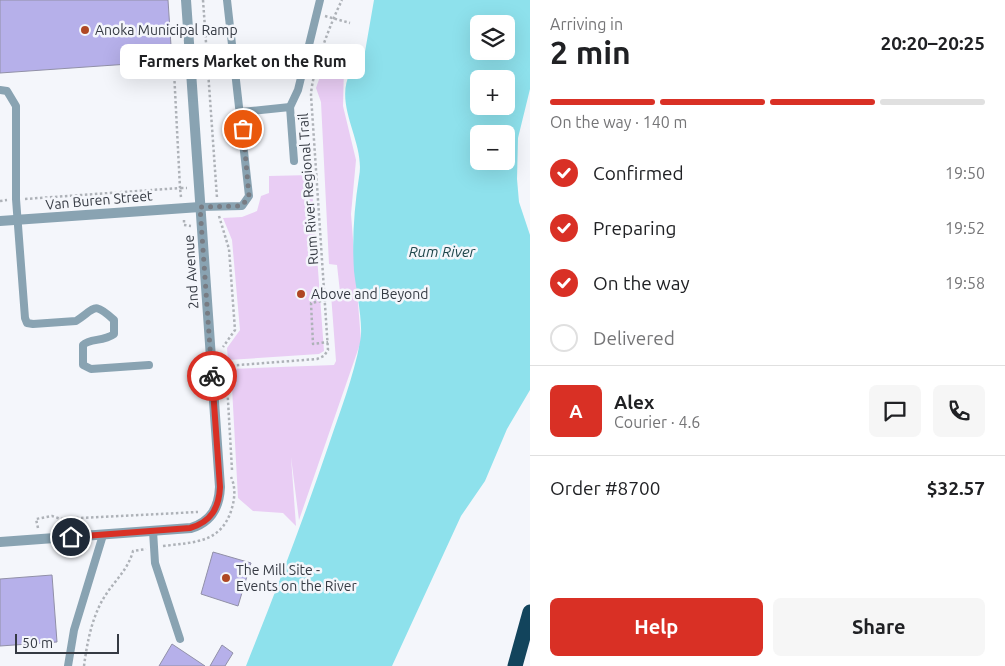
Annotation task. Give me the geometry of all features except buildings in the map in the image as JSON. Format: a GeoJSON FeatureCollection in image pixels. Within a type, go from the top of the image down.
{"type":"FeatureCollection","features":[{"type":"Feature","properties":{"kind":"highway"},"geometry":{"type":"LineString","coordinates":[[515,666],[530,612]]}},
{"type":"Feature","properties":{"kind":"street","name":"2nd Avenue"},"geometry":{"type":"LineString","coordinates":[[153,531],[190,528],[207,521],[213,515],[220,493],[186,0]]}},
{"type":"Feature","properties":{"kind":"street","name":"Van Buren Street"},"geometry":{"type":"LineString","coordinates":[[0,221],[200,207]]}},
{"type":"Feature","properties":{"kind":"street"},"geometry":{"type":"LineString","coordinates":[[0,542],[153,531]]}},
{"type":"Feature","properties":{"kind":"lane"},"geometry":{"type":"LineString","coordinates":[[200,207],[242,206],[249,196],[227,0]]}},
{"type":"Feature","properties":{"kind":"lane"},"geometry":{"type":"LineString","coordinates":[[294,162],[290,107],[298,90],[320,0]]}},
{"type":"Feature","properties":{"kind":"lane"},"geometry":{"type":"LineString","coordinates":[[0,90],[7,91],[16,106],[17,220],[25,318],[27,323],[76,321],[87,310],[94,307],[101,308],[114,320],[114,334],[106,340],[86,342],[83,345],[83,365],[91,369],[149,365]]}},
{"type":"Feature","properties":{"kind":"lane"},"geometry":{"type":"LineString","coordinates":[[241,112],[290,107]]}},
{"type":"Feature","properties":{"kind":"lane"},"geometry":{"type":"LineString","coordinates":[[153,531],[155,563],[180,639]]}},
{"type":"Feature","properties":{"kind":"lane"},"geometry":{"type":"LineString","coordinates":[[68,666],[74,630],[103,535]]}},
{"type":"Feature","properties":{"kind":"path"},"geometry":{"type":"LineString","coordinates":[[203,0],[216,193]]}},
{"type":"Feature","properties":{"kind":"path","name":"Rum River Regional Trail"},"geometry":{"type":"LineString","coordinates":[[328,342],[311,95],[312,86],[333,19],[342,0]]}},
{"type":"Feature","properties":{"kind":"path"},"geometry":{"type":"LineString","coordinates":[[333,19],[350,23]]}},
{"type":"Feature","properties":{"kind":"path"},"geometry":{"type":"LineString","coordinates":[[27,199],[180,188],[174,72]]}},
{"type":"Feature","properties":{"kind":"path"},"geometry":{"type":"LineString","coordinates":[[220,225],[229,249],[235,330],[222,348]]}},
{"type":"Feature","properties":{"kind":"path"},"geometry":{"type":"LineString","coordinates":[[167,546],[198,542],[208,538],[221,529],[231,510],[234,482],[231,474],[233,464],[226,366],[324,356],[328,350],[328,342],[313,344],[311,302],[326,300]]}},
{"type":"Feature","properties":{"kind":"path"},"geometry":{"type":"LineString","coordinates":[[36,519],[52,516],[61,519],[194,510],[201,513]]}},
{"type":"Feature","properties":{"kind":"path"},"geometry":{"type":"LineString","coordinates":[[84,666],[92,624],[99,606],[127,569],[133,551]]}},
{"type":"Feature","properties":{"kind":"shaded area"},"geometry":{"type":"Polygon","coordinates":[[[325,62],[344,68],[343,106],[356,160],[351,214],[361,341],[299,520],[291,457],[296,526],[283,513],[253,511],[238,498],[231,369],[334,365],[336,361],[331,294],[340,292],[337,265],[329,264],[321,102],[316,88],[325,62]]]}},
{"type":"Feature","properties":{"kind":"shaded area"},"geometry":{"type":"Polygon","coordinates":[[[311,175],[324,351],[319,354],[228,360],[227,348],[240,330],[232,240],[223,218],[242,217],[257,211],[261,196],[269,193],[269,176],[311,175]]]}},
{"type":"Feature","properties":{"kind":"water","name":"Rum River"},"geometry":{"type":"Polygon","coordinates":[[[374,0],[530,0],[530,89],[518,138],[517,179],[519,202],[530,235],[530,390],[507,429],[485,481],[461,516],[392,666],[246,666],[318,475],[350,381],[360,342],[360,317],[353,247],[360,164],[345,97],[346,84],[351,71],[362,69],[374,0]]]}},
{"type":"Feature","properties":{"kind":"way so far"},"geometry":{"type":"LineString","coordinates":[[212,376],[200,207],[242,206],[249,196],[243,129]]}},
{"type":"Feature","properties":{"kind":"place","name":"Anoka Municipal Ramp"},"geometry":{"type":"Point","coordinates":[85,30]}},
{"type":"Feature","properties":{"kind":"place","name":"Farmers Market on the Rum"},"geometry":{"type":"Point","coordinates":[243,129]}},
{"type":"Feature","properties":{"kind":"place","name":"Above and Beyond"},"geometry":{"type":"Point","coordinates":[301,294]}},
{"type":"Feature","properties":{"kind":"place","name":"The Mill Site - Events on the River"},"geometry":{"type":"Point","coordinates":[226,578]}},
{"type":"Feature","properties":{"kind":"route"},"geometry":{"type":"LineString","coordinates":[[71,537],[190,528],[200,525],[213,515],[220,499],[220,487],[212,376]]}}]}
